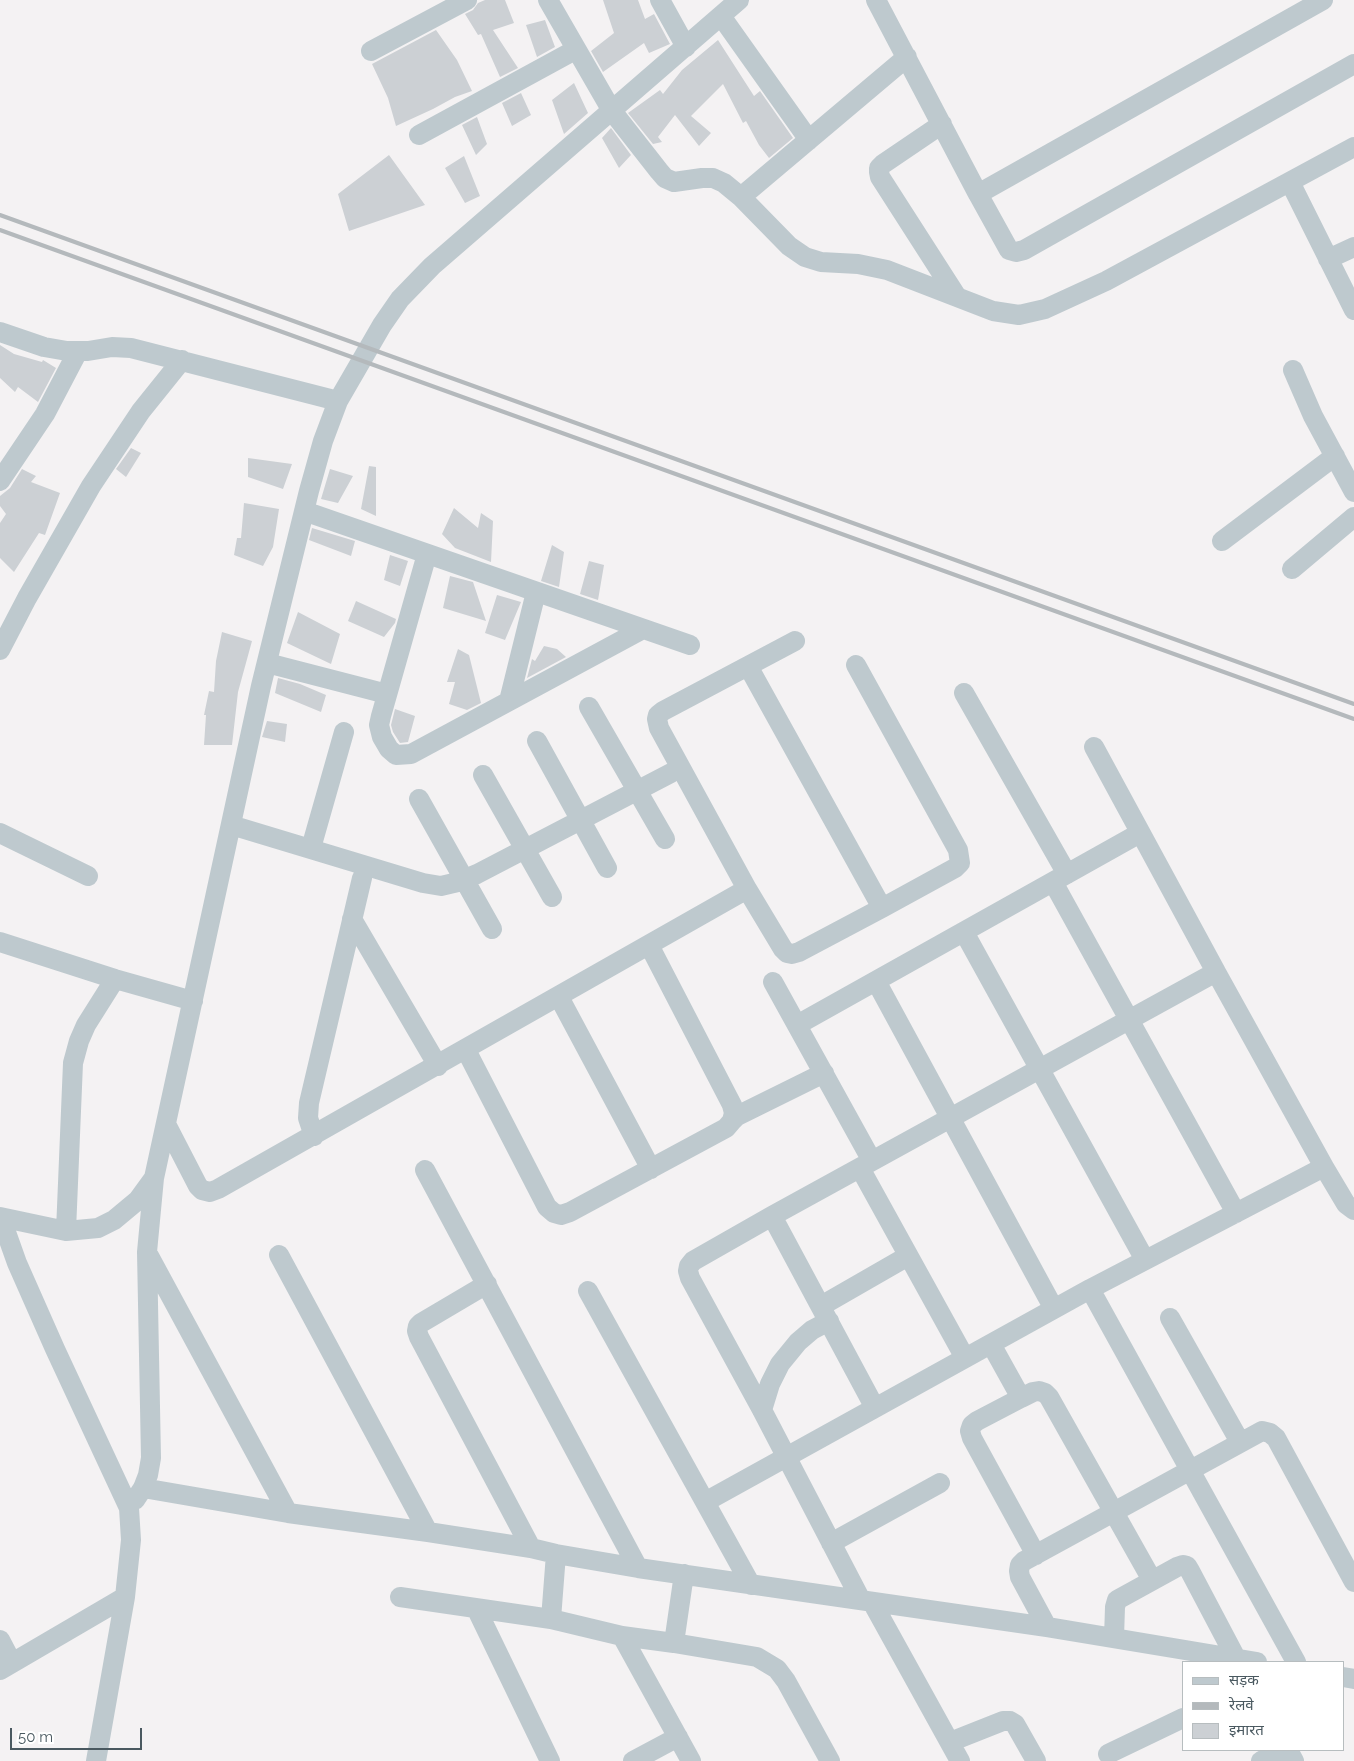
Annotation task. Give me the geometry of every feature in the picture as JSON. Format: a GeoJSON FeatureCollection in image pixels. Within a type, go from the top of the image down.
{"type":"FeatureCollection","features":[{"type":"Feature","properties":{"kind":"street"},"geometry":{"type":"LineString","coordinates":[[371,51],[467,0]]}},
{"type":"Feature","properties":{"kind":"street"},"geometry":{"type":"LineString","coordinates":[[548,0],[575,50],[612,111],[665,178],[674,182],[713,178],[724,183],[741,197],[789,246],[805,257],[821,262],[858,264],[887,270],[992,311],[1019,316],[1046,309],[1106,281],[1354,147]]}},
{"type":"Feature","properties":{"kind":"street"},"geometry":{"type":"LineString","coordinates":[[660,0],[686,47]]}},
{"type":"Feature","properties":{"kind":"street"},"geometry":{"type":"LineString","coordinates":[[129,1508],[143,1488],[151,1458],[147,1252],[154,1178],[267,663],[304,511],[323,441],[338,401],[382,325],[406,292],[432,266],[739,0]]}},
{"type":"Feature","properties":{"kind":"street"},"geometry":{"type":"LineString","coordinates":[[876,0],[1009,250],[1016,252],[1024,250],[1354,64]]}},
{"type":"Feature","properties":{"kind":"street"},"geometry":{"type":"LineString","coordinates":[[978,194],[1323,0]]}},
{"type":"Feature","properties":{"kind":"street"},"geometry":{"type":"LineString","coordinates":[[721,16],[809,140]]}},
{"type":"Feature","properties":{"kind":"street"},"geometry":{"type":"LineString","coordinates":[[418,135],[575,50]]}},
{"type":"Feature","properties":{"kind":"street"},"geometry":{"type":"LineString","coordinates":[[741,197],[907,58]]}},
{"type":"Feature","properties":{"kind":"street"},"geometry":{"type":"LineString","coordinates":[[942,124],[883,164],[879,168],[879,172],[880,177],[957,297]]}},
{"type":"Feature","properties":{"kind":"street"},"geometry":{"type":"LineString","coordinates":[[1290,182],[1354,310]]}},
{"type":"Feature","properties":{"kind":"street"},"geometry":{"type":"LineString","coordinates":[[1328,259],[1354,247]]}},
{"type":"Feature","properties":{"kind":"street"},"geometry":{"type":"LineString","coordinates":[[0,332],[44,347],[78,351],[112,347],[131,348],[338,401]]}},
{"type":"Feature","properties":{"kind":"street"},"geometry":{"type":"LineString","coordinates":[[0,481],[45,414],[78,351]]}},
{"type":"Feature","properties":{"kind":"street"},"geometry":{"type":"LineString","coordinates":[[0,650],[27,598],[91,486],[141,411],[182,360]]}},
{"type":"Feature","properties":{"kind":"street"},"geometry":{"type":"LineString","coordinates":[[1293,370],[1313,416],[1354,492]]}},
{"type":"Feature","properties":{"kind":"street"},"geometry":{"type":"LineString","coordinates":[[1222,542],[1335,456]]}},
{"type":"Feature","properties":{"kind":"street"},"geometry":{"type":"LineString","coordinates":[[304,511],[690,645]]}},
{"type":"Feature","properties":{"kind":"street"},"geometry":{"type":"LineString","coordinates":[[1292,569],[1354,517]]}},
{"type":"Feature","properties":{"kind":"street"},"geometry":{"type":"LineString","coordinates":[[427,554],[380,725],[382,737],[389,749],[396,755],[411,754],[643,629]]}},
{"type":"Feature","properties":{"kind":"street"},"geometry":{"type":"LineString","coordinates":[[509,701],[536,592]]}},
{"type":"Feature","properties":{"kind":"street"},"geometry":{"type":"LineString","coordinates":[[795,641],[663,710],[656,719],[658,728],[747,889],[787,953],[799,952],[955,868],[960,863],[961,857],[856,665]]}},
{"type":"Feature","properties":{"kind":"street"},"geometry":{"type":"LineString","coordinates":[[267,663],[387,694]]}},
{"type":"Feature","properties":{"kind":"street"},"geometry":{"type":"LineString","coordinates":[[748,666],[882,908]]}},
{"type":"Feature","properties":{"kind":"street"},"geometry":{"type":"LineString","coordinates":[[964,693],[1060,878],[1129,1019],[1236,1213]]}},
{"type":"Feature","properties":{"kind":"street"},"geometry":{"type":"LineString","coordinates":[[589,707],[666,839]]}},
{"type":"Feature","properties":{"kind":"street"},"geometry":{"type":"LineString","coordinates":[[311,848],[344,732]]}},
{"type":"Feature","properties":{"kind":"street"},"geometry":{"type":"LineString","coordinates":[[537,741],[607,868]]}},
{"type":"Feature","properties":{"kind":"street"},"geometry":{"type":"LineString","coordinates":[[1094,747],[1324,1167],[1346,1204],[1354,1210]]}},
{"type":"Feature","properties":{"kind":"street"},"geometry":{"type":"LineString","coordinates":[[231,825],[424,883],[441,886],[464,879],[671,773]]}},
{"type":"Feature","properties":{"kind":"street"},"geometry":{"type":"LineString","coordinates":[[483,775],[552,897]]}},
{"type":"Feature","properties":{"kind":"street"},"geometry":{"type":"LineString","coordinates":[[419,799],[492,929]]}},
{"type":"Feature","properties":{"kind":"street"},"geometry":{"type":"LineString","coordinates":[[0,833],[88,876]]}},
{"type":"Feature","properties":{"kind":"street"},"geometry":{"type":"LineString","coordinates":[[797,1026],[1140,833]]}},
{"type":"Feature","properties":{"kind":"street"},"geometry":{"type":"LineString","coordinates":[[314,1136],[308,1118],[309,1103],[362,878]]}},
{"type":"Feature","properties":{"kind":"street"},"geometry":{"type":"LineString","coordinates":[[166,1124],[198,1186],[202,1190],[210,1192],[314,1136],[747,889]]}},
{"type":"Feature","properties":{"kind":"street"},"geometry":{"type":"LineString","coordinates":[[352,919],[438,1066]]}},
{"type":"Feature","properties":{"kind":"street"},"geometry":{"type":"LineString","coordinates":[[964,932],[1145,1260]]}},
{"type":"Feature","properties":{"kind":"street"},"geometry":{"type":"LineString","coordinates":[[0,942],[115,979],[193,1001]]}},
{"type":"Feature","properties":{"kind":"street"},"geometry":{"type":"LineString","coordinates":[[649,945],[732,1105],[734,1113],[732,1121]]}},
{"type":"Feature","properties":{"kind":"street"},"geometry":{"type":"LineString","coordinates":[[960,1761],[832,1543],[688,1271],[689,1266],[693,1261],[772,1216],[1216,972]]}},
{"type":"Feature","properties":{"kind":"street"},"geometry":{"type":"LineString","coordinates":[[66,1231],[73,1063],[78,1041],[86,1025],[115,979]]}},
{"type":"Feature","properties":{"kind":"street"},"geometry":{"type":"LineString","coordinates":[[876,981],[1054,1309]]}},
{"type":"Feature","properties":{"kind":"street"},"geometry":{"type":"LineString","coordinates":[[773,982],[824,1073],[908,1256],[965,1358]]}},
{"type":"Feature","properties":{"kind":"street"},"geometry":{"type":"LineString","coordinates":[[559,997],[651,1169]]}},
{"type":"Feature","properties":{"kind":"street"},"geometry":{"type":"LineString","coordinates":[[466,1050],[547,1207],[554,1214],[561,1215],[570,1212],[726,1128],[737,1116],[824,1073]]}},
{"type":"Feature","properties":{"kind":"street"},"geometry":{"type":"LineString","coordinates":[[705,1502],[1090,1289],[1324,1167]]}},
{"type":"Feature","properties":{"kind":"street"},"geometry":{"type":"LineString","coordinates":[[425,1170],[638,1568]]}},
{"type":"Feature","properties":{"kind":"street"},"geometry":{"type":"LineString","coordinates":[[1,1217],[66,1231],[98,1228],[114,1220],[138,1200],[154,1178]]}},
{"type":"Feature","properties":{"kind":"street"},"geometry":{"type":"LineString","coordinates":[[772,1216],[876,1408]]}},
{"type":"Feature","properties":{"kind":"street"},"geometry":{"type":"LineString","coordinates":[[1,1217],[16,1263],[129,1508],[131,1540],[125,1597],[96,1761]]}},
{"type":"Feature","properties":{"kind":"street"},"geometry":{"type":"LineString","coordinates":[[147,1252],[288,1513]]}},
{"type":"Feature","properties":{"kind":"street"},"geometry":{"type":"LineString","coordinates":[[279,1255],[428,1532]]}},
{"type":"Feature","properties":{"kind":"street"},"geometry":{"type":"LineString","coordinates":[[762,1410],[770,1384],[780,1364],[798,1342],[812,1330],[825,1314],[908,1256]]}},
{"type":"Feature","properties":{"kind":"street"},"geometry":{"type":"LineString","coordinates":[[487,1284],[421,1323],[417,1331],[531,1548]]}},
{"type":"Feature","properties":{"kind":"street"},"geometry":{"type":"LineString","coordinates":[[1090,1289],[1295,1661]]}},
{"type":"Feature","properties":{"kind":"street"},"geometry":{"type":"LineString","coordinates":[[588,1291],[752,1586]]}},
{"type":"Feature","properties":{"kind":"street"},"geometry":{"type":"LineString","coordinates":[[1170,1318],[1240,1442]]}},
{"type":"Feature","properties":{"kind":"street"},"geometry":{"type":"LineString","coordinates":[[991,1344],[1021,1398]]}},
{"type":"Feature","properties":{"kind":"street"},"geometry":{"type":"LineString","coordinates":[[1036,1555],[972,1438],[970,1431],[972,1425],[977,1421],[1033,1392],[1039,1391],[1049,1397],[1152,1580]]}},
{"type":"Feature","properties":{"kind":"street"},"geometry":{"type":"LineString","coordinates":[[1047,1627],[1020,1577],[1020,1565],[1024,1561],[1262,1431],[1270,1432],[1276,1438],[1354,1582]]}},
{"type":"Feature","properties":{"kind":"street"},"geometry":{"type":"LineString","coordinates":[[832,1543],[940,1483]]}},
{"type":"Feature","properties":{"kind":"street"},"geometry":{"type":"LineString","coordinates":[[143,1488],[288,1513],[531,1548],[556,1554],[752,1586],[1047,1627],[1237,1661]]}},
{"type":"Feature","properties":{"kind":"street"},"geometry":{"type":"LineString","coordinates":[[551,1619],[556,1554]]}},
{"type":"Feature","properties":{"kind":"street"},"geometry":{"type":"LineString","coordinates":[[1114,1638],[1117,1600],[1183,1565],[1187,1566],[1237,1661]]}},
{"type":"Feature","properties":{"kind":"street"},"geometry":{"type":"LineString","coordinates":[[674,1643],[684,1574]]}},
{"type":"Feature","properties":{"kind":"street"},"geometry":{"type":"LineString","coordinates":[[0,1640],[6,1666],[125,1597]]}},
{"type":"Feature","properties":{"kind":"street"},"geometry":{"type":"LineString","coordinates":[[400,1597],[551,1619],[622,1636],[757,1657],[777,1669],[786,1680],[830,1761]]}},
{"type":"Feature","properties":{"kind":"street"},"geometry":{"type":"LineString","coordinates":[[476,1608],[550,1761]]}},
{"type":"Feature","properties":{"kind":"street"},"geometry":{"type":"LineString","coordinates":[[622,1636],[690,1761]]}},
{"type":"Feature","properties":{"kind":"street"},"geometry":{"type":"LineString","coordinates":[[1108,1754],[1182,1718]]}},
{"type":"Feature","properties":{"kind":"street"},"geometry":{"type":"LineString","coordinates":[[950,1742],[1003,1721],[1010,1721],[1015,1724],[1036,1761]]}},
{"type":"Feature","properties":{"kind":"street"},"geometry":{"type":"LineString","coordinates":[[633,1761],[678,1737]]}},
{"type":"Feature","properties":{"kind":"street"},"geometry":{"type":"LineString","coordinates":[[1261,1761],[1280,1751]]}},
{"type":"Feature","properties":{"kind":"building"},"geometry":{"type":"Polygon","coordinates":[[[485,0],[505,0],[514,23],[493,30],[518,68],[500,77],[481,34],[478,35],[465,14],[473,10],[478,3],[485,0]]]}},
{"type":"Feature","properties":{"kind":"building"},"geometry":{"type":"Polygon","coordinates":[[[603,0],[638,0],[645,19],[654,14],[670,44],[649,53],[644,43],[603,72],[591,51],[614,33],[603,0]]]}},
{"type":"Feature","properties":{"kind":"building"},"geometry":{"type":"Polygon","coordinates":[[[545,20],[555,47],[537,57],[526,25],[545,20]]]}},
{"type":"Feature","properties":{"kind":"building"},"geometry":{"type":"Polygon","coordinates":[[[436,30],[457,60],[472,91],[455,97],[396,126],[388,98],[372,64],[436,30]]]}},
{"type":"Feature","properties":{"kind":"building"},"geometry":{"type":"Polygon","coordinates":[[[718,40],[754,96],[760,91],[793,138],[769,158],[759,145],[746,121],[743,123],[723,84],[691,116],[711,133],[699,146],[675,115],[658,137],[662,142],[653,144],[628,113],[660,90],[663,94],[682,70],[718,40]]]}},
{"type":"Feature","properties":{"kind":"building"},"geometry":{"type":"Polygon","coordinates":[[[574,83],[588,113],[564,134],[552,100],[574,83]]]}},
{"type":"Feature","properties":{"kind":"building"},"geometry":{"type":"Polygon","coordinates":[[[521,93],[531,115],[512,126],[502,103],[521,93]]]}},
{"type":"Feature","properties":{"kind":"building"},"geometry":{"type":"Polygon","coordinates":[[[477,117],[487,144],[476,155],[462,125],[477,117]]]}},
{"type":"Feature","properties":{"kind":"building"},"geometry":{"type":"Polygon","coordinates":[[[611,128],[631,155],[619,168],[602,138],[611,128]]]}},
{"type":"Feature","properties":{"kind":"building"},"geometry":{"type":"Polygon","coordinates":[[[389,155],[425,205],[349,231],[338,194],[389,155]]]}},
{"type":"Feature","properties":{"kind":"building"},"geometry":{"type":"Polygon","coordinates":[[[464,156],[480,196],[465,203],[445,168],[464,156]]]}},
{"type":"Feature","properties":{"kind":"building"},"geometry":{"type":"Polygon","coordinates":[[[0,345],[14,354],[42,362],[43,360],[56,368],[38,402],[18,387],[15,392],[0,378],[0,345]]]}},
{"type":"Feature","properties":{"kind":"building"},"geometry":{"type":"Polygon","coordinates":[[[131,448],[141,453],[126,477],[116,469],[131,448]]]}},
{"type":"Feature","properties":{"kind":"building"},"geometry":{"type":"Polygon","coordinates":[[[248,458],[292,464],[283,489],[248,477],[248,458]]]}},
{"type":"Feature","properties":{"kind":"building"},"geometry":{"type":"Polygon","coordinates":[[[369,466],[376,467],[376,516],[361,509],[369,466]]]}},
{"type":"Feature","properties":{"kind":"building"},"geometry":{"type":"Polygon","coordinates":[[[22,469],[36,476],[31,482],[60,493],[45,535],[39,533],[14,572],[0,558],[0,523],[6,514],[0,506],[0,496],[10,488],[22,469]]]}},
{"type":"Feature","properties":{"kind":"building"},"geometry":{"type":"Polygon","coordinates":[[[330,469],[353,476],[338,503],[321,499],[330,469]]]}},
{"type":"Feature","properties":{"kind":"building"},"geometry":{"type":"Polygon","coordinates":[[[244,503],[279,509],[273,547],[263,566],[234,555],[237,538],[241,538],[244,503]]]}},
{"type":"Feature","properties":{"kind":"building"},"geometry":{"type":"Polygon","coordinates":[[[454,508],[478,528],[481,513],[493,521],[491,562],[455,548],[442,534],[454,508]]]}},
{"type":"Feature","properties":{"kind":"building"},"geometry":{"type":"Polygon","coordinates":[[[312,528],[355,541],[351,556],[309,540],[312,528]]]}},
{"type":"Feature","properties":{"kind":"building"},"geometry":{"type":"Polygon","coordinates":[[[552,545],[564,552],[559,587],[541,581],[552,545]]]}},
{"type":"Feature","properties":{"kind":"building"},"geometry":{"type":"Polygon","coordinates":[[[390,555],[408,561],[400,586],[384,580],[390,555]]]}},
{"type":"Feature","properties":{"kind":"building"},"geometry":{"type":"Polygon","coordinates":[[[589,561],[604,565],[598,600],[580,594],[589,561]]]}},
{"type":"Feature","properties":{"kind":"building"},"geometry":{"type":"Polygon","coordinates":[[[450,576],[473,582],[486,621],[443,608],[450,576]]]}},
{"type":"Feature","properties":{"kind":"building"},"geometry":{"type":"Polygon","coordinates":[[[497,595],[521,602],[505,640],[485,633],[497,595]]]}},
{"type":"Feature","properties":{"kind":"building"},"geometry":{"type":"Polygon","coordinates":[[[356,601],[396,619],[384,637],[348,621],[356,601]]]}},
{"type":"Feature","properties":{"kind":"building"},"geometry":{"type":"Polygon","coordinates":[[[298,612],[340,634],[331,664],[287,643],[298,612]]]}},
{"type":"Feature","properties":{"kind":"building"},"geometry":{"type":"Polygon","coordinates":[[[222,632],[252,641],[238,692],[232,745],[204,745],[206,715],[204,715],[209,691],[214,692],[216,661],[222,632]]]}},
{"type":"Feature","properties":{"kind":"building"},"geometry":{"type":"Polygon","coordinates":[[[544,646],[557,649],[566,657],[527,678],[532,659],[535,661],[544,646]]]}},
{"type":"Feature","properties":{"kind":"building"},"geometry":{"type":"Polygon","coordinates":[[[458,649],[469,655],[481,703],[467,710],[449,704],[455,682],[447,682],[458,649]]]}},
{"type":"Feature","properties":{"kind":"building"},"geometry":{"type":"Polygon","coordinates":[[[278,678],[300,684],[326,695],[321,712],[275,693],[278,678]]]}},
{"type":"Feature","properties":{"kind":"building"},"geometry":{"type":"Polygon","coordinates":[[[395,709],[415,716],[408,742],[400,743],[393,732],[391,725],[395,709]]]}},
{"type":"Feature","properties":{"kind":"building"},"geometry":{"type":"Polygon","coordinates":[[[267,721],[287,724],[285,742],[262,737],[267,721]]]}},
{"type":"Feature","properties":{"kind":"railway"},"geometry":{"type":"LineString","coordinates":[[0,215],[1354,704]]}},
{"type":"Feature","properties":{"kind":"railway"},"geometry":{"type":"LineString","coordinates":[[0,230],[1354,719]]}}]}
